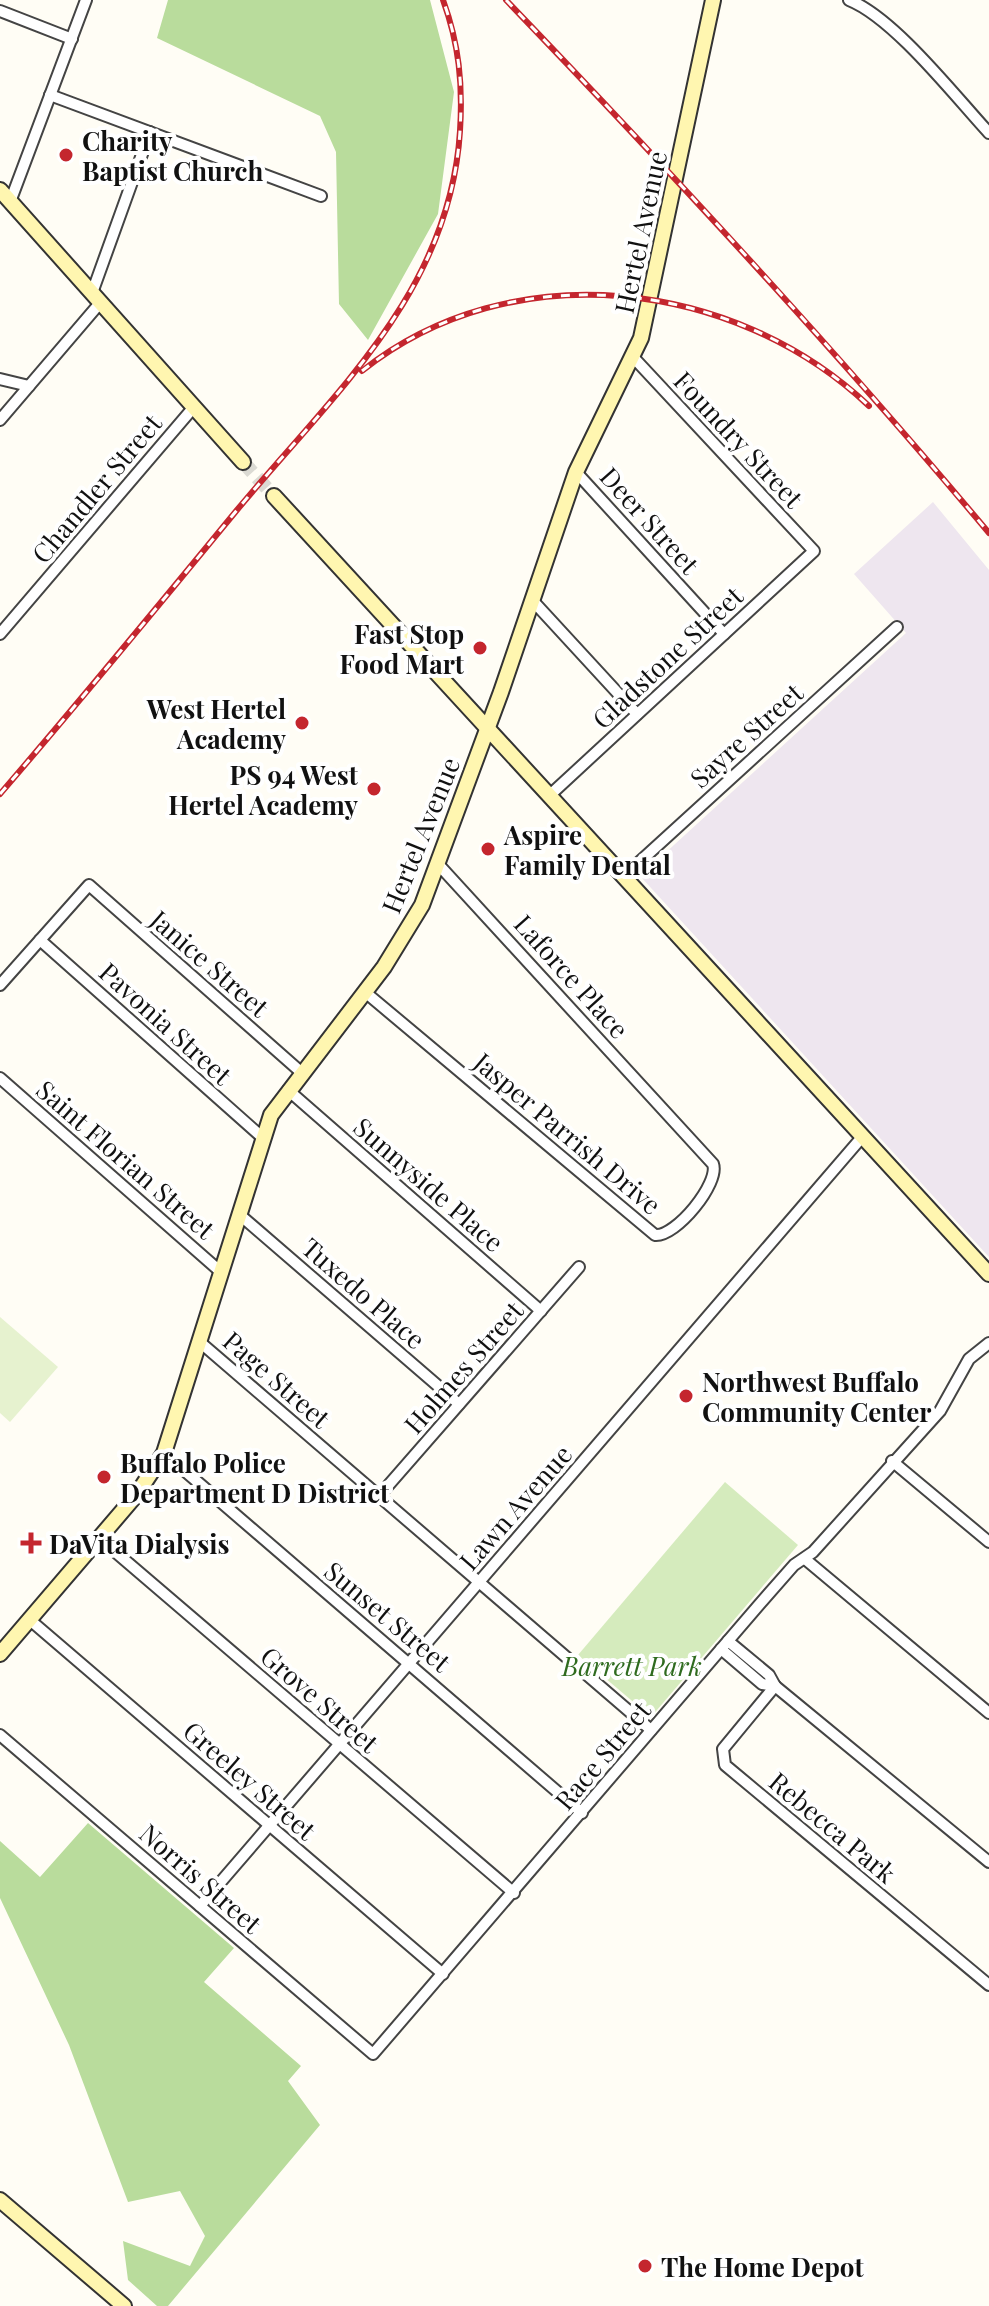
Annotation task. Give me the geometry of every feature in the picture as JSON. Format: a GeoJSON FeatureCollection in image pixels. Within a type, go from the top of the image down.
{"type":"FeatureCollection","features":[{"type":"Feature","properties":{"kind":"street"},"geometry":{"type":"LineString","coordinates":[[86,0],[50,95],[5,196],[243,462]]}},
{"type":"Feature","properties":{"kind":"street","name":"Hertel Avenue"},"geometry":{"type":"LineString","coordinates":[[0,1654],[137,1494],[164,1453],[271,1115],[405,938],[438,864],[576,472],[633,357],[650,306],[713,0]]}},
{"type":"Feature","properties":{"kind":"street"},"geometry":{"type":"LineString","coordinates":[[849,0],[865,6],[895,33],[989,133]]}},
{"type":"Feature","properties":{"kind":"street"},"geometry":{"type":"LineString","coordinates":[[0,11],[72,39]]}},
{"type":"Feature","properties":{"kind":"street"},"geometry":{"type":"LineString","coordinates":[[50,95],[321,196]]}},
{"type":"Feature","properties":{"kind":"street"},"geometry":{"type":"LineString","coordinates":[[0,420],[96,298],[150,132]]}},
{"type":"Feature","properties":{"kind":"street","name":"Foundry Street"},"geometry":{"type":"LineString","coordinates":[[633,357],[814,551]]}},
{"type":"Feature","properties":{"kind":"street"},"geometry":{"type":"LineString","coordinates":[[0,379],[29,386]]}},
{"type":"Feature","properties":{"kind":"street","name":"Chandler Street"},"geometry":{"type":"LineString","coordinates":[[0,634],[193,408]]}},
{"type":"Feature","properties":{"kind":"street","name":"Deer Street"},"geometry":{"type":"LineString","coordinates":[[576,472],[724,634]]}},
{"type":"Feature","properties":{"kind":"street"},"geometry":{"type":"LineString","coordinates":[[274,496],[989,1274]]}},
{"type":"Feature","properties":{"kind":"street","name":"Gladstone Street"},"geometry":{"type":"LineString","coordinates":[[550,795],[814,551]]}},
{"type":"Feature","properties":{"kind":"street"},"geometry":{"type":"LineString","coordinates":[[533,601],[637,714]]}},
{"type":"Feature","properties":{"kind":"street","name":"Sayre Street"},"geometry":{"type":"LineString","coordinates":[[624,876],[897,627]]}},
{"type":"Feature","properties":{"kind":"street","name":"Laforce Place"},"geometry":{"type":"LineString","coordinates":[[438,864],[673,1119]]}},
{"type":"Feature","properties":{"kind":"street","name":"Janice Street"},"geometry":{"type":"LineString","coordinates":[[40,940],[89,885],[302,1073]]}},
{"type":"Feature","properties":{"kind":"street"},"geometry":{"type":"LineString","coordinates":[[0,985],[40,940]]}},
{"type":"Feature","properties":{"kind":"street","name":"Pavonia Street"},"geometry":{"type":"LineString","coordinates":[[40,940],[263,1138]]}},
{"type":"Feature","properties":{"kind":"street","name":"Jasper Parrish Drive"},"geometry":{"type":"LineString","coordinates":[[365,992],[651,1232],[660,1236],[672,1231],[712,1183],[715,1174],[713,1164],[673,1119]]}},
{"type":"Feature","properties":{"kind":"street","name":"Saint Florian Street"},"geometry":{"type":"LineString","coordinates":[[0,1078],[222,1273]]}},
{"type":"Feature","properties":{"kind":"street","name":"Sunnyside Place"},"geometry":{"type":"LineString","coordinates":[[288,1090],[541,1311]]}},
{"type":"Feature","properties":{"kind":"street","name":"Lawn Avenue"},"geometry":{"type":"LineString","coordinates":[[200,1906],[863,1136]]}},
{"type":"Feature","properties":{"kind":"street","name":"Tuxedo Place"},"geometry":{"type":"LineString","coordinates":[[240,1215],[459,1404]]}},
{"type":"Feature","properties":{"kind":"street","name":"Holmes Street"},"geometry":{"type":"LineString","coordinates":[[379,1496],[579,1267]]}},
{"type":"Feature","properties":{"kind":"street","name":"Page Street"},"geometry":{"type":"LineString","coordinates":[[201,1343],[651,1730]]}},
{"type":"Feature","properties":{"kind":"street","name":"Race Street"},"geometry":{"type":"LineString","coordinates":[[373,2054],[794,1565],[805,1559],[940,1411],[974,1352],[989,1343]]}},
{"type":"Feature","properties":{"kind":"street","name":"Sunset Street"},"geometry":{"type":"LineString","coordinates":[[164,1453],[582,1813]]}},
{"type":"Feature","properties":{"kind":"street"},"geometry":{"type":"LineString","coordinates":[[892,1461],[989,1542]]}},
{"type":"Feature","properties":{"kind":"street","name":"Grove Street"},"geometry":{"type":"LineString","coordinates":[[99,1538],[514,1893]]}},
{"type":"Feature","properties":{"kind":"street"},"geometry":{"type":"LineString","coordinates":[[805,1559],[989,1713]]}},
{"type":"Feature","properties":{"kind":"street","name":"Greeley Street"},"geometry":{"type":"LineString","coordinates":[[30,1620],[443,1974]]}},
{"type":"Feature","properties":{"kind":"street"},"geometry":{"type":"LineString","coordinates":[[724,1645],[762,1684],[775,1686],[989,1862]]}},
{"type":"Feature","properties":{"kind":"street","name":"Rebecca Park"},"geometry":{"type":"LineString","coordinates":[[775,1686],[725,1746],[721,1755],[725,1765],[989,1985]]}},
{"type":"Feature","properties":{"kind":"street","name":"Norris Street"},"geometry":{"type":"LineString","coordinates":[[0,1735],[373,2054]]}},
{"type":"Feature","properties":{"kind":"street"},"geometry":{"type":"LineString","coordinates":[[0,2200],[124,2306]]}},
{"type":"Feature","properties":{"kind":"shaded area"},"geometry":{"type":"Polygon","coordinates":[[[933,502],[989,570],[989,1257],[640,876],[906,633],[854,574],[933,502]]]}},
{"type":"Feature","properties":{"kind":"green space"},"geometry":{"type":"Polygon","coordinates":[[[168,0],[430,0],[454,92],[438,214],[368,340],[339,304],[336,152],[320,116],[157,38],[168,0]]]}},
{"type":"Feature","properties":{"kind":"green space"},"geometry":{"type":"Polygon","coordinates":[[[0,1317],[58,1367],[10,1422],[0,1413],[0,1317]]]}},
{"type":"Feature","properties":{"kind":"green space","name":"Barrett Park"},"geometry":{"type":"Polygon","coordinates":[[[725,1482],[798,1545],[651,1717],[578,1655],[725,1482]]]}},
{"type":"Feature","properties":{"kind":"green space"},"geometry":{"type":"Polygon","coordinates":[[[88,1823],[234,1948],[204,1982],[301,2066],[288,2081],[320,2125],[168,2306],[157,2306],[128,2280],[123,2241],[190,2266],[205,2236],[180,2191],[128,2202],[69,2045],[0,1898],[0,1841],[40,1877],[88,1823]]]}},
{"type":"Feature","properties":{"kind":"tunnel"},"geometry":{"type":"LineString","coordinates":[[243,462],[274,496]]}},
{"type":"Feature","properties":{"kind":"railway"},"geometry":{"type":"LineString","coordinates":[[0,794],[348,381],[411,291],[435,242],[452,189],[460,131],[459,64],[443,0]]}},
{"type":"Feature","properties":{"kind":"railway"},"geometry":{"type":"LineString","coordinates":[[506,0],[752,262],[989,533]]}},
{"type":"Feature","properties":{"kind":"railway"},"geometry":{"type":"LineString","coordinates":[[362,371],[421,333],[485,308],[553,296],[621,296],[689,308],[754,330],[815,363],[869,406]]}},
{"type":"Feature","properties":{"kind":"place","name":"Charity Baptist Church"},"geometry":{"type":"Point","coordinates":[66,155]}},
{"type":"Feature","properties":{"kind":"place","name":"Fast Stop Food Mart"},"geometry":{"type":"Point","coordinates":[480,648]}},
{"type":"Feature","properties":{"kind":"place","name":"West Hertel Academy"},"geometry":{"type":"Point","coordinates":[302,723]}},
{"type":"Feature","properties":{"kind":"place","name":"PS 94 West Hertel Academy"},"geometry":{"type":"Point","coordinates":[374,789]}},
{"type":"Feature","properties":{"kind":"place","name":"Aspire Family Dental"},"geometry":{"type":"Point","coordinates":[488,849]}},
{"type":"Feature","properties":{"kind":"place","name":"Northwest Buffalo Community Center"},"geometry":{"type":"Point","coordinates":[686,1396]}},
{"type":"Feature","properties":{"kind":"place","name":"Buffalo Police Department D District"},"geometry":{"type":"Point","coordinates":[104,1477]}},
{"type":"Feature","properties":{"kind":"place","name":"DaVita Dialysis"},"geometry":{"type":"Point","coordinates":[31,1543]}},
{"type":"Feature","properties":{"kind":"place","name":"The Home Depot"},"geometry":{"type":"Point","coordinates":[645,2266]}}]}
